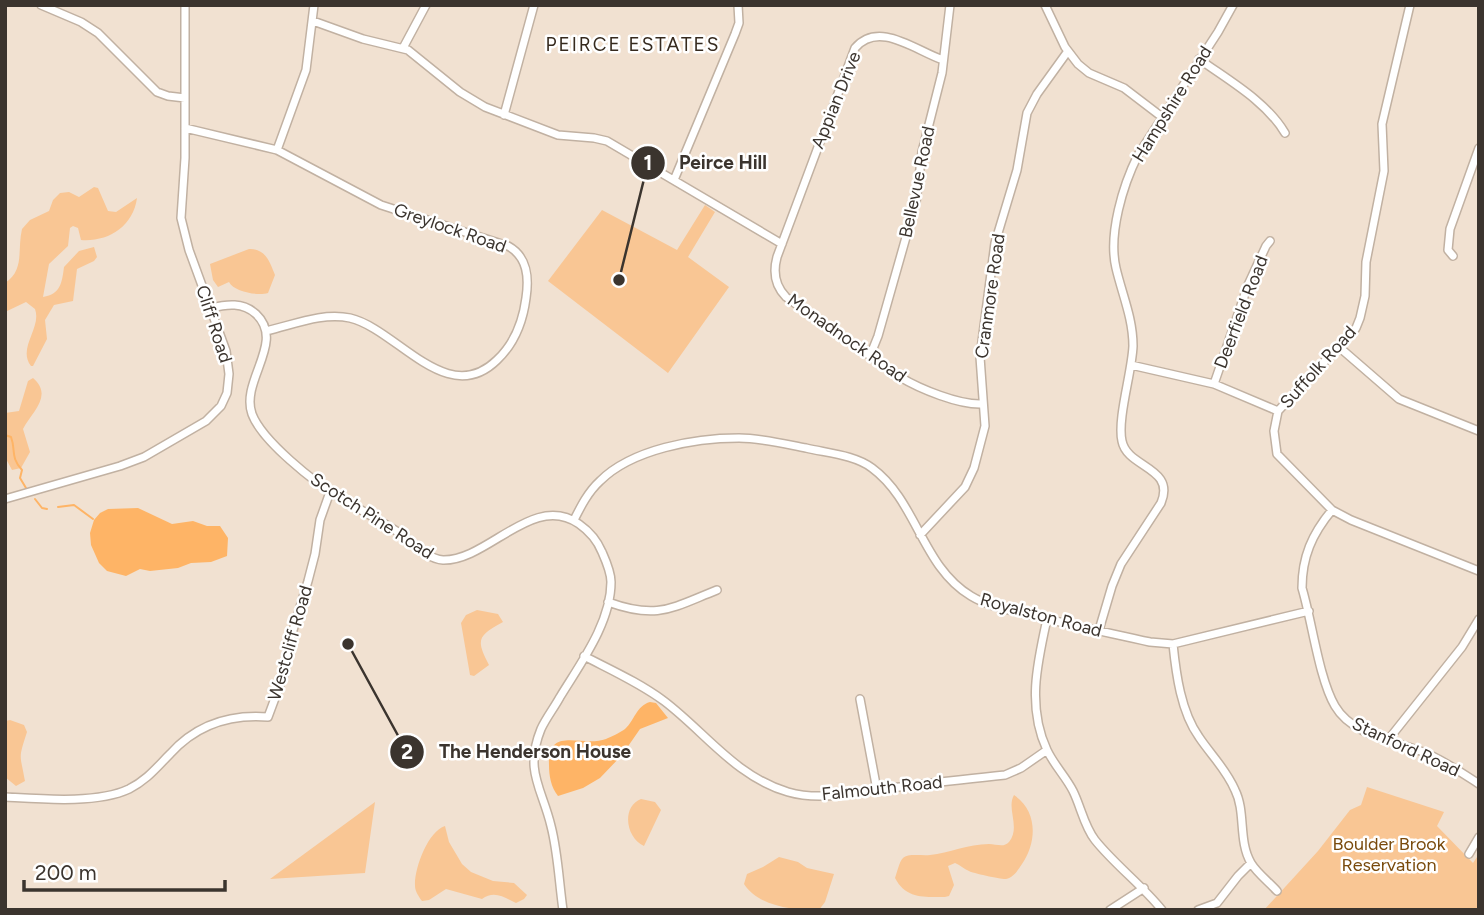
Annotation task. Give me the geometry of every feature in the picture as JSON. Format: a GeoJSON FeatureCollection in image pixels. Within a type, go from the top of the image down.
{"type":"FeatureCollection","features":[{"type":"Feature","properties":{"kind":"street"},"geometry":{"type":"LineString","coordinates":[[41,5],[81,22],[98,33],[157,92],[185,98]]}},
{"type":"Feature","properties":{"kind":"street","name":"Cliff Road"},"geometry":{"type":"LineString","coordinates":[[5,499],[139,459],[213,416],[227,393],[229,374],[224,345],[189,250],[181,218],[186,158],[185,5]]}},
{"type":"Feature","properties":{"kind":"street"},"geometry":{"type":"LineString","coordinates":[[277,150],[305,75],[314,5]]}},
{"type":"Feature","properties":{"kind":"street"},"geometry":{"type":"LineString","coordinates":[[403,48],[426,5]]}},
{"type":"Feature","properties":{"kind":"street"},"geometry":{"type":"LineString","coordinates":[[504,115],[534,5]]}},
{"type":"Feature","properties":{"kind":"street"},"geometry":{"type":"LineString","coordinates":[[674,180],[737,30],[738,5]]}},
{"type":"Feature","properties":{"kind":"street","name":"Bellevue Road"},"geometry":{"type":"LineString","coordinates":[[870,356],[914,207],[922,152],[939,86],[950,5]]}},
{"type":"Feature","properties":{"kind":"street"},"geometry":{"type":"LineString","coordinates":[[1045,5],[1068,51],[1085,71],[1120,85],[1163,117]]}},
{"type":"Feature","properties":{"kind":"street","name":"Hampshire Road"},"geometry":{"type":"LineString","coordinates":[[1099,630],[1119,569],[1164,495],[1164,487],[1158,477],[1129,454],[1122,441],[1132,365],[1132,327],[1115,262],[1114,235],[1132,167],[1233,5]]}},
{"type":"Feature","properties":{"kind":"street","name":"Suffolk Road"},"geometry":{"type":"LineString","coordinates":[[1410,5],[1382,124],[1384,171],[1366,262],[1360,318],[1356,328],[1278,411],[1274,431],[1277,454],[1332,510],[1363,526],[1479,571]]}},
{"type":"Feature","properties":{"kind":"street"},"geometry":{"type":"LineString","coordinates":[[313,21],[363,39],[403,48],[416,55],[466,97],[504,115],[561,136],[604,140],[782,244]]}},
{"type":"Feature","properties":{"kind":"street","name":"Appian Drive"},"geometry":{"type":"LineString","coordinates":[[782,244],[842,78],[857,46],[869,37],[885,36],[943,60]]}},
{"type":"Feature","properties":{"kind":"street","name":"Cranmore Road"},"geometry":{"type":"LineString","coordinates":[[920,535],[949,506],[971,477],[985,430],[980,351],[997,238],[1016,174],[1027,113],[1037,93],[1068,51]]}},
{"type":"Feature","properties":{"kind":"street"},"geometry":{"type":"LineString","coordinates":[[1199,59],[1256,102],[1279,123],[1285,134]]}},
{"type":"Feature","properties":{"kind":"street","name":"Greylock Road"},"geometry":{"type":"LineString","coordinates":[[185,128],[277,150],[381,205],[511,247],[526,266],[527,289],[521,322],[508,348],[493,364],[468,374],[450,374],[434,369],[378,330],[351,318],[320,318],[266,331]]}},
{"type":"Feature","properties":{"kind":"street"},"geometry":{"type":"LineString","coordinates":[[1453,256],[1448,250],[1450,229],[1479,148]]}},
{"type":"Feature","properties":{"kind":"street","name":"Deerfield Road"},"geometry":{"type":"LineString","coordinates":[[1214,384],[1248,285],[1270,241]]}},
{"type":"Feature","properties":{"kind":"street","name":"Monadnock Road"},"geometry":{"type":"LineString","coordinates":[[782,244],[775,270],[777,284],[782,293],[915,386],[965,403],[982,404]]}},
{"type":"Feature","properties":{"kind":"street"},"geometry":{"type":"LineString","coordinates":[[211,308],[234,304],[248,308],[259,317],[266,331]]}},
{"type":"Feature","properties":{"kind":"street","name":"Scotch Pine Road"},"geometry":{"type":"LineString","coordinates":[[266,331],[266,347],[250,394],[254,417],[260,428],[298,467],[330,492],[400,533],[433,558],[457,559],[468,555],[515,527],[540,517],[574,520]]}},
{"type":"Feature","properties":{"kind":"street"},"geometry":{"type":"LineString","coordinates":[[1339,347],[1399,399],[1479,431]]}},
{"type":"Feature","properties":{"kind":"street"},"geometry":{"type":"LineString","coordinates":[[1132,365],[1214,384],[1278,411]]}},
{"type":"Feature","properties":{"kind":"street","name":"Royalston Road"},"geometry":{"type":"LineString","coordinates":[[574,520],[590,492],[600,480],[619,466],[690,442],[741,438],[813,450],[869,466],[891,485],[942,570],[967,594],[991,606],[1150,642],[1173,644],[1309,611]]}},
{"type":"Feature","properties":{"kind":"street","name":"Westcliff Road"},"geometry":{"type":"LineString","coordinates":[[5,797],[76,798],[107,796],[126,791],[142,782],[188,736],[206,726],[250,716],[268,717],[284,674],[290,640],[315,554],[320,520],[330,492]]}},
{"type":"Feature","properties":{"kind":"street","name":"Stanford Road"},"geometry":{"type":"LineString","coordinates":[[1332,510],[1315,530],[1307,552],[1302,588],[1327,688],[1335,706],[1353,725],[1428,755],[1479,784]]}},
{"type":"Feature","properties":{"kind":"street"},"geometry":{"type":"LineString","coordinates":[[563,910],[551,825],[535,778],[536,742],[542,726],[584,656],[608,603],[611,581],[601,548],[589,531],[574,520]]}},
{"type":"Feature","properties":{"kind":"street"},"geometry":{"type":"LineString","coordinates":[[608,603],[630,610],[658,612],[717,590]]}},
{"type":"Feature","properties":{"kind":"street"},"geometry":{"type":"LineString","coordinates":[[1047,619],[1036,667],[1034,697],[1047,750],[1071,787],[1093,838],[1144,887],[1162,910]]}},
{"type":"Feature","properties":{"kind":"street"},"geometry":{"type":"LineString","coordinates":[[1388,740],[1462,647],[1479,619]]}},
{"type":"Feature","properties":{"kind":"street"},"geometry":{"type":"LineString","coordinates":[[1173,644],[1175,665],[1188,716],[1197,735],[1226,771],[1239,797],[1245,849],[1251,863],[1277,891]]}},
{"type":"Feature","properties":{"kind":"street","name":"Falmouth Road"},"geometry":{"type":"LineString","coordinates":[[584,656],[663,700],[725,757],[762,782],[788,792],[820,797],[1005,775],[1021,768],[1047,750]]}},
{"type":"Feature","properties":{"kind":"street"},"geometry":{"type":"LineString","coordinates":[[860,699],[877,790]]}},
{"type":"Feature","properties":{"kind":"street"},"geometry":{"type":"LineString","coordinates":[[1469,854],[1479,837]]}},
{"type":"Feature","properties":{"kind":"street"},"geometry":{"type":"LineString","coordinates":[[1198,910],[1217,903],[1251,863]]}},
{"type":"Feature","properties":{"kind":"street"},"geometry":{"type":"LineString","coordinates":[[1110,910],[1144,887]]}},
{"type":"Feature","properties":{"kind":"green space"},"geometry":{"type":"Polygon","coordinates":[[[94,187],[98,188],[108,211],[116,212],[137,198],[135,208],[125,225],[101,238],[81,240],[78,228],[70,228],[68,246],[49,264],[43,297],[57,290],[64,267],[79,251],[94,247],[97,257],[77,269],[73,301],[54,305],[45,320],[47,339],[31,366],[27,352],[35,323],[35,309],[26,302],[5,312],[5,283],[18,266],[22,229],[30,220],[49,211],[53,200],[60,193],[69,192],[79,197],[94,187]]]}},
{"type":"Feature","properties":{"kind":"green space"},"geometry":{"type":"Polygon","coordinates":[[[705,205],[715,212],[688,257],[729,287],[668,373],[548,281],[602,210],[677,250],[705,205]]]}},
{"type":"Feature","properties":{"kind":"green space"},"geometry":{"type":"Polygon","coordinates":[[[249,249],[263,253],[271,265],[275,275],[268,293],[247,292],[229,282],[218,287],[213,280],[210,264],[249,249]]]}},
{"type":"Feature","properties":{"kind":"green space"},"geometry":{"type":"Polygon","coordinates":[[[33,378],[39,385],[41,398],[23,429],[30,452],[21,468],[12,470],[5,457],[5,413],[19,411],[28,381],[33,378]]]}},
{"type":"Feature","properties":{"kind":"green space"},"geometry":{"type":"Polygon","coordinates":[[[477,610],[498,614],[503,622],[481,639],[482,650],[489,665],[474,676],[470,675],[461,623],[466,615],[477,610]]]}},
{"type":"Feature","properties":{"kind":"green space"},"geometry":{"type":"Polygon","coordinates":[[[5,721],[24,725],[27,732],[21,756],[25,781],[16,786],[5,777],[5,721]]]}},
{"type":"Feature","properties":{"kind":"green space","name":"Boulder Brook Reservation"},"geometry":{"type":"Polygon","coordinates":[[[1367,787],[1444,812],[1437,826],[1473,863],[1479,854],[1479,910],[1264,910],[1318,851],[1350,810],[1361,805],[1367,787]]]}},
{"type":"Feature","properties":{"kind":"green space"},"geometry":{"type":"Polygon","coordinates":[[[1014,795],[1027,809],[1033,827],[1027,855],[1014,875],[1006,879],[994,877],[971,872],[955,863],[948,866],[954,885],[949,896],[916,895],[899,885],[895,878],[905,856],[937,854],[981,844],[1007,844],[1014,830],[1014,795]]]}},
{"type":"Feature","properties":{"kind":"green space"},"geometry":{"type":"Polygon","coordinates":[[[641,799],[655,802],[661,810],[644,846],[633,836],[628,822],[630,809],[641,799]]]}},
{"type":"Feature","properties":{"kind":"green space"},"geometry":{"type":"Polygon","coordinates":[[[375,802],[365,873],[270,879],[375,802]]]}},
{"type":"Feature","properties":{"kind":"green space"},"geometry":{"type":"Polygon","coordinates":[[[445,826],[449,842],[462,864],[471,872],[493,881],[514,883],[527,895],[524,899],[516,903],[491,895],[482,899],[446,889],[429,900],[422,901],[415,886],[420,861],[433,835],[445,826]]]}},
{"type":"Feature","properties":{"kind":"green space"},"geometry":{"type":"Polygon","coordinates":[[[779,857],[798,862],[807,868],[834,874],[825,902],[819,910],[778,906],[759,898],[744,884],[747,874],[779,857]]]}},
{"type":"Feature","properties":{"kind":"shaded area"},"geometry":{"type":"Polygon","coordinates":[[[138,508],[172,524],[193,521],[207,526],[220,526],[228,538],[227,556],[178,568],[150,571],[140,569],[126,576],[107,571],[99,563],[91,545],[90,533],[94,520],[108,509],[138,508]]]}},
{"type":"Feature","properties":{"kind":"shaded area"},"geometry":{"type":"Polygon","coordinates":[[[650,702],[656,703],[668,718],[640,729],[622,755],[600,778],[583,788],[558,796],[549,773],[550,753],[554,745],[568,740],[597,741],[608,738],[625,729],[639,710],[650,702]]]}},
{"type":"Feature","properties":{"kind":"waterway"},"geometry":{"type":"LineString","coordinates":[[5,435],[11,437],[15,457],[22,470],[20,478],[26,488]]}},
{"type":"Feature","properties":{"kind":"waterway"},"geometry":{"type":"LineString","coordinates":[[35,499],[42,508],[47,509]]}},
{"type":"Feature","properties":{"kind":"waterway"},"geometry":{"type":"LineString","coordinates":[[58,507],[74,505],[93,519]]}},
{"type":"Feature","properties":{"kind":"place","name":"Peirce Hill"},"geometry":{"type":"Point","coordinates":[619,280]}},
{"type":"Feature","properties":{"kind":"place","name":"The Henderson House"},"geometry":{"type":"Point","coordinates":[348,644]}},
{"type":"Feature","properties":{"kind":"district","name":"PEIRCE ESTATES"},"geometry":{"type":"Point","coordinates":[633,44]}}]}
